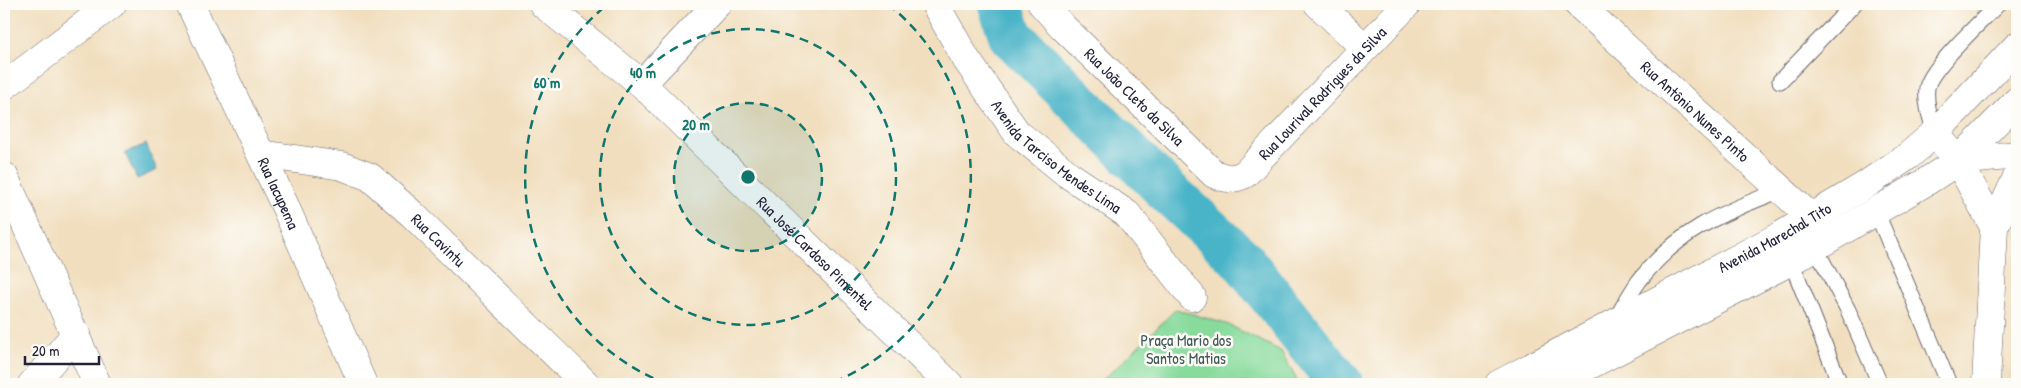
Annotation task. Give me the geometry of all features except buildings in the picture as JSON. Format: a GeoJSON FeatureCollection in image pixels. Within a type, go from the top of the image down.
{"type":"FeatureCollection","features":[{"type":"Feature","properties":{"kind":"street"},"geometry":{"type":"LineString","coordinates":[[4,86],[112,4]]}},
{"type":"Feature","properties":{"kind":"street","name":"Rua Iacupema"},"geometry":{"type":"LineString","coordinates":[[190,4],[261,154],[363,384]]}},
{"type":"Feature","properties":{"kind":"street","name":"Rua José Cardoso Pimentel"},"geometry":{"type":"LineString","coordinates":[[543,4],[642,84],[950,384]]}},
{"type":"Feature","properties":{"kind":"street"},"geometry":{"type":"LineString","coordinates":[[642,84],[717,4]]}},
{"type":"Feature","properties":{"kind":"street","name":"Avenida Tarciso Mendes Lima"},"geometry":{"type":"LineString","coordinates":[[935,4],[966,59],[1017,133],[1069,175],[1127,214],[1192,297]]}},
{"type":"Feature","properties":{"kind":"street","name":"Rua João Cleto da Silva"},"geometry":{"type":"LineString","coordinates":[[1042,4],[1062,26],[1214,174],[1235,179]]}},
{"type":"Feature","properties":{"kind":"street"},"geometry":{"type":"LineString","coordinates":[[1318,4],[1365,48]]}},
{"type":"Feature","properties":{"kind":"street","name":"Rua Lourival Rodrigues da Silva"},"geometry":{"type":"LineString","coordinates":[[1235,179],[1245,174],[1407,4]]}},
{"type":"Feature","properties":{"kind":"street","name":"Rua Antônio Nunes Pinto"},"geometry":{"type":"LineString","coordinates":[[1578,4],[1812,218]]}},
{"type":"Feature","properties":{"kind":"street","name":"Avenida Marechal Tito"},"geometry":{"type":"LineString","coordinates":[[1499,384],[1812,218],[1900,161],[1935,134],[2017,46]]}},
{"type":"Feature","properties":{"kind":"street","name":"Avenida Marechal Tito"},"geometry":{"type":"LineString","coordinates":[[1553,384],[1791,261],[1958,161],[2017,101]]}},
{"type":"Feature","properties":{"kind":"street"},"geometry":{"type":"LineString","coordinates":[[1935,134],[1958,161],[1994,227]]}},
{"type":"Feature","properties":{"kind":"street","name":"Rua Cavintu"},"geometry":{"type":"LineString","coordinates":[[261,154],[342,166],[370,177],[412,214],[586,384]]}},
{"type":"Feature","properties":{"kind":"street"},"geometry":{"type":"LineString","coordinates":[[1958,161],[2017,155]]}},
{"type":"Feature","properties":{"kind":"street"},"geometry":{"type":"LineString","coordinates":[[4,176],[98,384]]}},
{"type":"Feature","properties":{"kind":"street"},"geometry":{"type":"LineString","coordinates":[[1986,384],[1994,227],[2017,177]]}},
{"type":"Feature","properties":{"kind":"street"},"geometry":{"type":"LineString","coordinates":[[32,384],[76,334]]}},
{"type":"Feature","properties":{"kind":"lane"},"geometry":{"type":"LineString","coordinates":[[1780,81],[1854,4]]}},
{"type":"Feature","properties":{"kind":"lane"},"geometry":{"type":"LineString","coordinates":[[1935,134],[1929,111],[1927,88],[1936,70],[1998,4]]}},
{"type":"Feature","properties":{"kind":"lane"},"geometry":{"type":"LineString","coordinates":[[1614,322],[1639,281],[1664,253],[1687,233],[1710,220],[1781,190]]}},
{"type":"Feature","properties":{"kind":"lane"},"geometry":{"type":"LineString","coordinates":[[1876,211],[1949,384]]}},
{"type":"Feature","properties":{"kind":"lane"},"geometry":{"type":"LineString","coordinates":[[1816,247],[1848,310],[1880,384]]}},
{"type":"Feature","properties":{"kind":"lane"},"geometry":{"type":"LineString","coordinates":[[1791,261],[1840,384]]}},
{"type":"Feature","properties":{"kind":"green space","name":"Praça Mario dos Santos Matias"},"geometry":{"type":"Polygon","coordinates":[[[1176,309],[1229,325],[1281,351],[1299,384],[1097,384],[1176,309]]]}},
{"type":"Feature","properties":{"kind":"water"},"geometry":{"type":"Polygon","coordinates":[[[146,144],[157,170],[137,179],[125,153],[146,144]]]}},
{"type":"Feature","properties":{"kind":"waterway"},"geometry":{"type":"LineString","coordinates":[[1000,4],[1011,36],[1163,187],[1242,260],[1341,384]]}}]}
